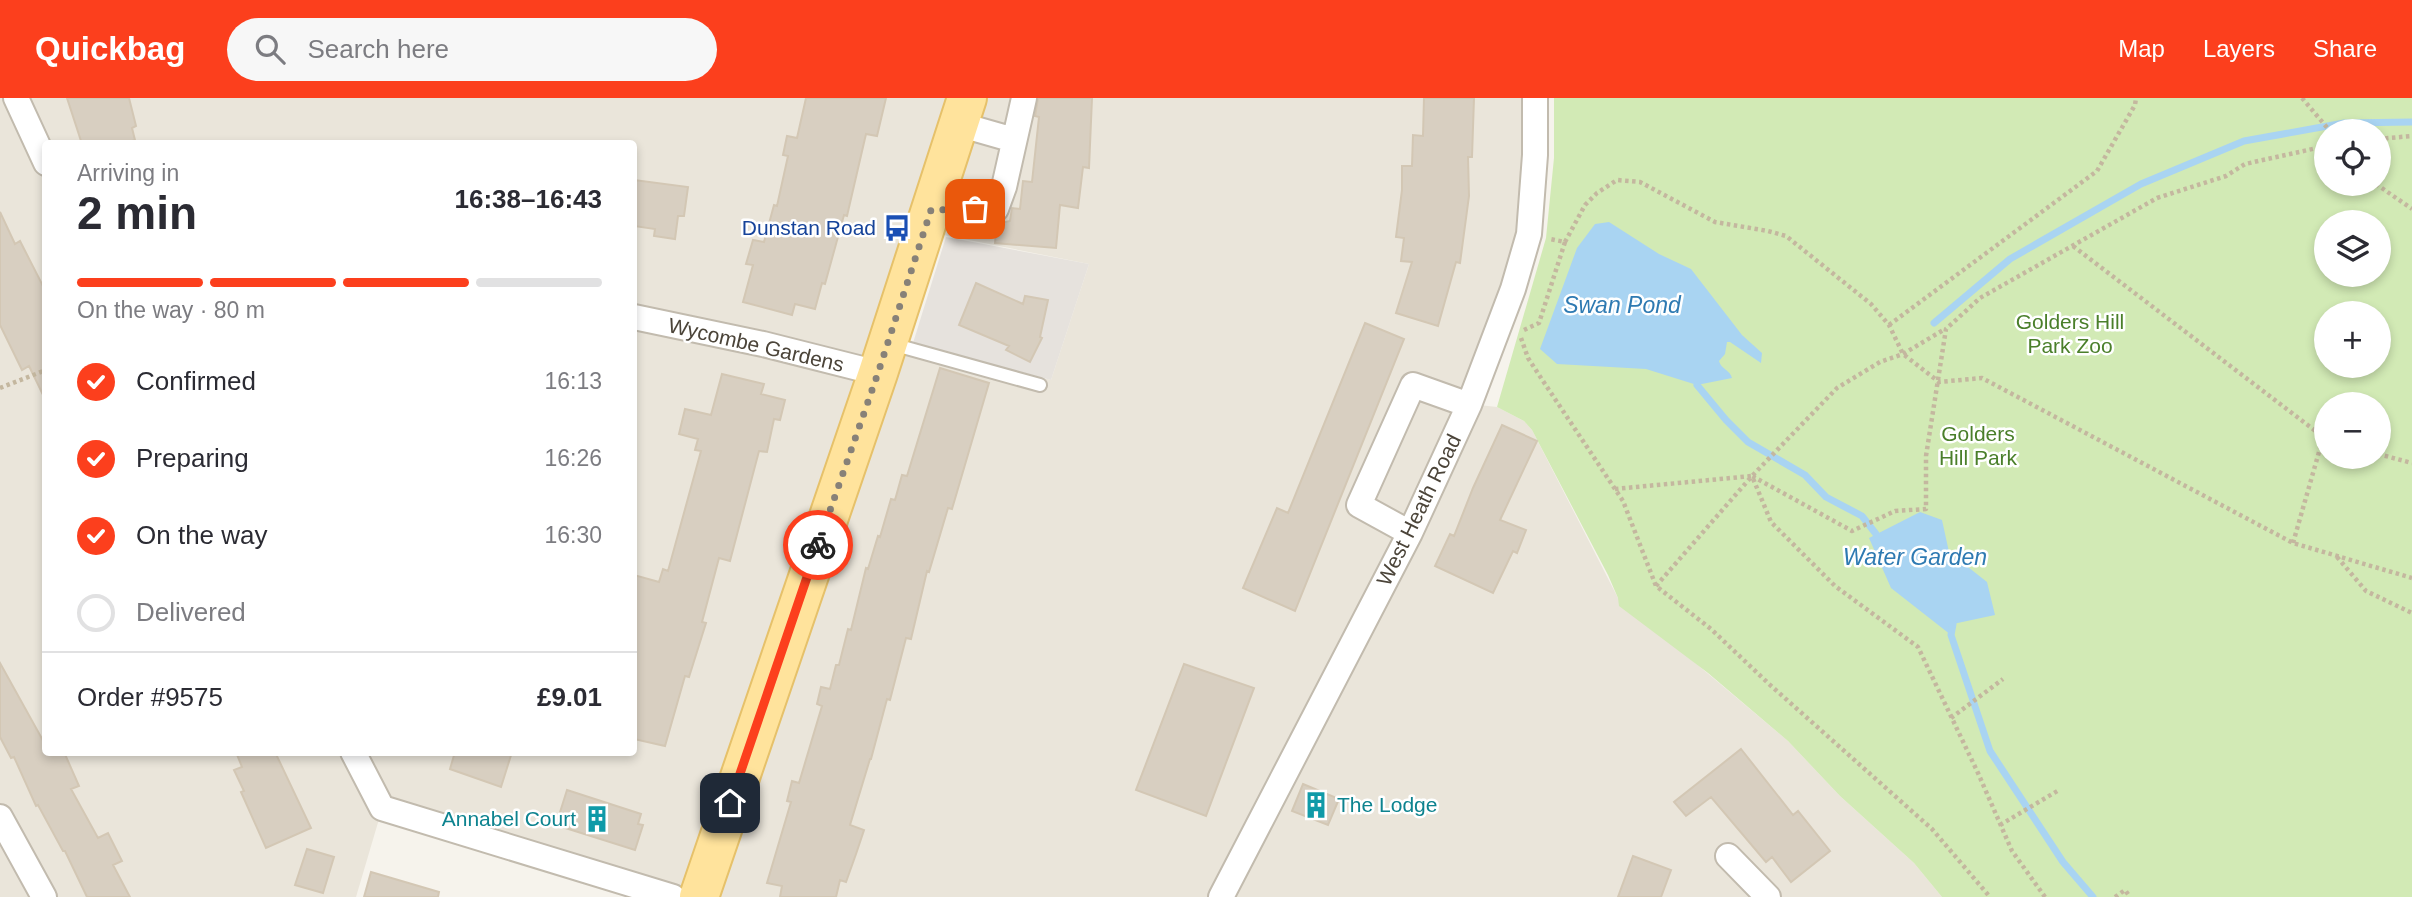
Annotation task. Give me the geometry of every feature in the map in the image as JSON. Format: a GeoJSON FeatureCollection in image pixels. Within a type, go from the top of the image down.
{"type":"FeatureCollection","features":[{"type":"Feature","properties":{"kind":"main road"},"geometry":{"type":"LineString","coordinates":[[699,897],[883,358],[962,111]]}},
{"type":"Feature","properties":{"kind":"street"},"geometry":{"type":"LineString","coordinates":[[16,98],[42,154]]}},
{"type":"Feature","properties":{"kind":"street"},"geometry":{"type":"LineString","coordinates":[[931,210],[996,209],[1004,187],[1024,98]]}},
{"type":"Feature","properties":{"kind":"street","name":"West Heath Road"},"geometry":{"type":"LineString","coordinates":[[1222,897],[1410,533],[1469,405],[1513,289],[1529,234],[1535,155],[1535,98]]}},
{"type":"Feature","properties":{"kind":"street"},"geometry":{"type":"LineString","coordinates":[[962,111],[1014,140]]}},
{"type":"Feature","properties":{"kind":"street","name":"Wycombe Gardens"},"geometry":{"type":"LineString","coordinates":[[637,318],[762,344],[883,358]]}},
{"type":"Feature","properties":{"kind":"street"},"geometry":{"type":"LineString","coordinates":[[1410,533],[1359,505],[1413,385],[1469,405]]}},
{"type":"Feature","properties":{"kind":"street"},"geometry":{"type":"LineString","coordinates":[[355,756],[382,808],[673,897]]}},
{"type":"Feature","properties":{"kind":"street"},"geometry":{"type":"LineString","coordinates":[[0,817],[44,897]]}},
{"type":"Feature","properties":{"kind":"street"},"geometry":{"type":"LineString","coordinates":[[1728,856],[1768,897]]}},
{"type":"Feature","properties":{"kind":"lane"},"geometry":{"type":"LineString","coordinates":[[883,358],[1040,386]]}},
{"type":"Feature","properties":{"kind":"path"},"geometry":{"type":"LineString","coordinates":[[1889,324],[2096,171],[2136,98]]}},
{"type":"Feature","properties":{"kind":"path"},"geometry":{"type":"LineString","coordinates":[[2302,98],[2320,119]]}},
{"type":"Feature","properties":{"kind":"path"},"geometry":{"type":"LineString","coordinates":[[2391,138],[2412,136]]}},
{"type":"Feature","properties":{"kind":"path"},"geometry":{"type":"LineString","coordinates":[[1656,586],[1752,476],[1837,388],[1880,362],[1903,354],[1946,329],[1980,298],[2157,198],[2226,176],[2245,164],[2314,149]]}},
{"type":"Feature","properties":{"kind":"path"},"geometry":{"type":"LineString","coordinates":[[1990,897],[1932,829],[1711,629],[1656,586],[1623,502],[1535,369],[1521,338],[1525,328],[1539,323],[1565,242],[1585,205],[1597,193],[1617,180],[1640,182],[1715,222],[1786,236],[1871,304],[1889,324],[1903,354],[1939,382],[1982,378],[2293,542],[2412,578]]}},
{"type":"Feature","properties":{"kind":"path"},"geometry":{"type":"LineString","coordinates":[[2391,194],[2412,209]]}},
{"type":"Feature","properties":{"kind":"path"},"geometry":{"type":"LineString","coordinates":[[1529,234],[1565,242]]}},
{"type":"Feature","properties":{"kind":"path"},"geometry":{"type":"LineString","coordinates":[[2073,246],[2314,430]]}},
{"type":"Feature","properties":{"kind":"path"},"geometry":{"type":"LineString","coordinates":[[1615,489],[1752,476],[1852,531],[1895,511],[1926,509],[1926,456],[1946,329]]}},
{"type":"Feature","properties":{"kind":"path"},"geometry":{"type":"LineString","coordinates":[[0,388],[42,372]]}},
{"type":"Feature","properties":{"kind":"path"},"geometry":{"type":"LineString","coordinates":[[2391,457],[2412,463]]}},
{"type":"Feature","properties":{"kind":"path"},"geometry":{"type":"LineString","coordinates":[[2293,542],[2315,469]]}},
{"type":"Feature","properties":{"kind":"path"},"geometry":{"type":"LineString","coordinates":[[1752,476],[1771,522],[1835,586],[1918,647],[2012,851],[2045,897]]}},
{"type":"Feature","properties":{"kind":"path"},"geometry":{"type":"LineString","coordinates":[[2336,556],[2366,591],[2412,613]]}},
{"type":"Feature","properties":{"kind":"path"},"geometry":{"type":"LineString","coordinates":[[1951,718],[2003,679]]}},
{"type":"Feature","properties":{"kind":"path"},"geometry":{"type":"LineString","coordinates":[[2000,825],[2059,790]]}},
{"type":"Feature","properties":{"kind":"path"},"geometry":{"type":"LineString","coordinates":[[2115,897],[2124,890],[2130,897]]}},
{"type":"Feature","properties":{"kind":"shaded area"},"geometry":{"type":"Polygon","coordinates":[[[0,98],[1534,98],[1529,234],[1470,404],[1497,407],[1524,421],[1532,430],[1618,598],[1788,741],[1840,796],[1914,863],[1942,897],[699,897],[382,809],[356,897],[0,897],[0,98]],[[924,231],[888,342],[1051,380],[1089,264],[924,231]]]}},
{"type":"Feature","properties":{"kind":"shaded area"},"geometry":{"type":"Polygon","coordinates":[[[946,237],[1089,264],[1051,380],[913,343],[946,237]]]}},
{"type":"Feature","properties":{"kind":"green space","name":"Golders Hill Park"},"geometry":{"type":"Polygon","coordinates":[[[1554,98],[2412,98],[2412,897],[1942,897],[1914,863],[1840,796],[1788,741],[1708,673],[1619,606],[1608,575],[1532,430],[1524,421],[1497,407],[1546,238],[1554,158],[1554,98]]]}},
{"type":"Feature","properties":{"kind":"water","name":"Swan Pond"},"geometry":{"type":"Polygon","coordinates":[[[1609,222],[1659,254],[1691,269],[1742,335],[1762,353],[1761,363],[1727,342],[1725,354],[1719,361],[1732,378],[1697,385],[1646,369],[1557,364],[1540,349],[1577,248],[1595,224],[1609,222]]]}},
{"type":"Feature","properties":{"kind":"water","name":"Water Garden"},"geometry":{"type":"Polygon","coordinates":[[[1920,512],[1942,520],[1949,552],[1987,582],[1995,615],[1953,624],[1951,635],[1891,588],[1869,538],[1920,512]]]}},
{"type":"Feature","properties":{"kind":"building"},"geometry":{"type":"Polygon","coordinates":[[[67,98],[129,98],[136,126],[132,128],[135,140],[81,140],[67,98]]]}},
{"type":"Feature","properties":{"kind":"building"},"geometry":{"type":"Polygon","coordinates":[[[806,98],[886,98],[877,136],[866,134],[847,216],[844,215],[825,284],[822,283],[815,309],[795,304],[792,315],[743,302],[753,265],[746,264],[753,240],[764,242],[774,205],[777,206],[788,156],[783,155],[787,136],[797,138],[806,98]]]}},
{"type":"Feature","properties":{"kind":"building"},"geometry":{"type":"Polygon","coordinates":[[[1038,98],[1092,98],[1089,168],[1083,167],[1078,208],[1060,205],[1056,248],[995,243],[997,224],[1010,221],[1012,208],[1020,209],[1023,181],[1032,182],[1039,117],[1035,116],[1038,98]]]}},
{"type":"Feature","properties":{"kind":"building"},"geometry":{"type":"Polygon","coordinates":[[[1424,98],[1474,98],[1472,157],[1468,157],[1469,196],[1460,263],[1456,262],[1438,326],[1396,313],[1412,262],[1401,261],[1404,238],[1396,237],[1402,166],[1412,166],[1413,135],[1423,136],[1424,98]]]}},
{"type":"Feature","properties":{"kind":"building"},"geometry":{"type":"Polygon","coordinates":[[[637,180],[688,187],[684,216],[678,216],[675,239],[654,236],[655,229],[637,226],[637,180]]]}},
{"type":"Feature","properties":{"kind":"building"},"geometry":{"type":"Polygon","coordinates":[[[0,212],[15,244],[20,241],[42,284],[42,393],[29,366],[22,370],[0,325],[0,212]]]}},
{"type":"Feature","properties":{"kind":"building"},"geometry":{"type":"Polygon","coordinates":[[[976,283],[1023,304],[1025,296],[1048,300],[1040,337],[1042,338],[1030,362],[1006,350],[1009,346],[959,325],[976,283]]]}},
{"type":"Feature","properties":{"kind":"building"},"geometry":{"type":"Polygon","coordinates":[[[1365,323],[1404,339],[1295,611],[1243,588],[1277,508],[1288,513],[1365,323]]]}},
{"type":"Feature","properties":{"kind":"building"},"geometry":{"type":"Polygon","coordinates":[[[940,368],[989,383],[952,509],[948,508],[929,572],[927,571],[911,639],[906,638],[890,700],[887,699],[850,825],[864,830],[846,882],[840,880],[836,897],[780,897],[782,886],[767,883],[791,802],[787,801],[792,781],[799,783],[822,706],[817,704],[821,687],[830,689],[836,665],[839,665],[848,629],[851,630],[866,568],[868,569],[878,536],[880,537],[891,499],[895,500],[902,475],[907,476],[940,368]]]}},
{"type":"Feature","properties":{"kind":"building"},"geometry":{"type":"Polygon","coordinates":[[[722,374],[764,384],[761,394],[785,400],[780,420],[774,419],[767,452],[759,451],[730,561],[719,558],[702,622],[706,623],[689,677],[685,676],[665,746],[637,740],[637,576],[659,582],[663,569],[668,571],[701,451],[695,450],[698,439],[679,434],[685,409],[711,415],[722,374]]]}},
{"type":"Feature","properties":{"kind":"building"},"geometry":{"type":"Polygon","coordinates":[[[1502,425],[1537,441],[1500,520],[1526,530],[1517,553],[1513,551],[1493,593],[1435,566],[1450,534],[1454,536],[1502,425]]]}},
{"type":"Feature","properties":{"kind":"building"},"geometry":{"type":"Polygon","coordinates":[[[0,663],[42,739],[42,756],[66,756],[79,786],[71,789],[98,838],[108,833],[122,861],[113,865],[130,897],[87,897],[65,851],[38,805],[36,806],[14,757],[11,758],[0,737],[0,663]]]}},
{"type":"Feature","properties":{"kind":"building"},"geometry":{"type":"Polygon","coordinates":[[[1184,664],[1254,688],[1206,816],[1136,790],[1184,664]]]}},
{"type":"Feature","properties":{"kind":"building"},"geometry":{"type":"Polygon","coordinates":[[[1741,749],[1793,815],[1798,811],[1830,851],[1791,882],[1772,857],[1766,862],[1711,797],[1686,816],[1674,802],[1741,749]]]}},
{"type":"Feature","properties":{"kind":"building"},"geometry":{"type":"Polygon","coordinates":[[[238,756],[277,756],[311,828],[266,848],[234,770],[242,767],[238,756]]]}},
{"type":"Feature","properties":{"kind":"building"},"geometry":{"type":"Polygon","coordinates":[[[454,756],[511,756],[501,787],[450,769],[454,756]]]}},
{"type":"Feature","properties":{"kind":"building","name":"The Lodge"},"geometry":{"type":"Polygon","coordinates":[[[1303,784],[1339,799],[1328,825],[1292,811],[1303,784]]]}},
{"type":"Feature","properties":{"kind":"building","name":"Annabel Court"},"geometry":{"type":"Polygon","coordinates":[[[567,790],[641,814],[638,824],[643,825],[635,850],[556,825],[567,790]]]}},
{"type":"Feature","properties":{"kind":"building"},"geometry":{"type":"Polygon","coordinates":[[[307,849],[334,857],[323,893],[295,885],[307,849]]]}},
{"type":"Feature","properties":{"kind":"building"},"geometry":{"type":"Polygon","coordinates":[[[1633,856],[1671,870],[1661,897],[1618,897],[1633,856]]]}},
{"type":"Feature","properties":{"kind":"building"},"geometry":{"type":"Polygon","coordinates":[[[371,872],[439,892],[438,897],[364,897],[371,872]]]}},
{"type":"Feature","properties":{"kind":"waterway"},"geometry":{"type":"LineString","coordinates":[[1934,323],[2010,259],[2141,184],[2244,141],[2344,123],[2412,122]]}},
{"type":"Feature","properties":{"kind":"waterway"},"geometry":{"type":"LineString","coordinates":[[1697,385],[1748,442],[1805,475],[1826,497],[1862,516],[1876,534]]}},
{"type":"Feature","properties":{"kind":"waterway"},"geometry":{"type":"LineString","coordinates":[[1953,624],[1951,635],[1990,751],[2063,862],[2093,897]]}},
{"type":"Feature","properties":{"kind":"way so far"},"geometry":{"type":"LineString","coordinates":[[818,545],[931,210],[975,209]]}},
{"type":"Feature","properties":{"kind":"place","name":"Dunstan Road"},"geometry":{"type":"Point","coordinates":[897,228]}},
{"type":"Feature","properties":{"kind":"place","name":"The Lodge"},"geometry":{"type":"Point","coordinates":[1316,805]}},
{"type":"Feature","properties":{"kind":"place","name":"Annabel Court"},"geometry":{"type":"Point","coordinates":[597,819]}},
{"type":"Feature","properties":{"kind":"route"},"geometry":{"type":"LineString","coordinates":[[730,803],[818,545]]}},
{"type":"Feature","properties":{"kind":"park label","name":"Golders Hill Park Zoo"},"geometry":{"type":"Point","coordinates":[2070,334]}}]}
